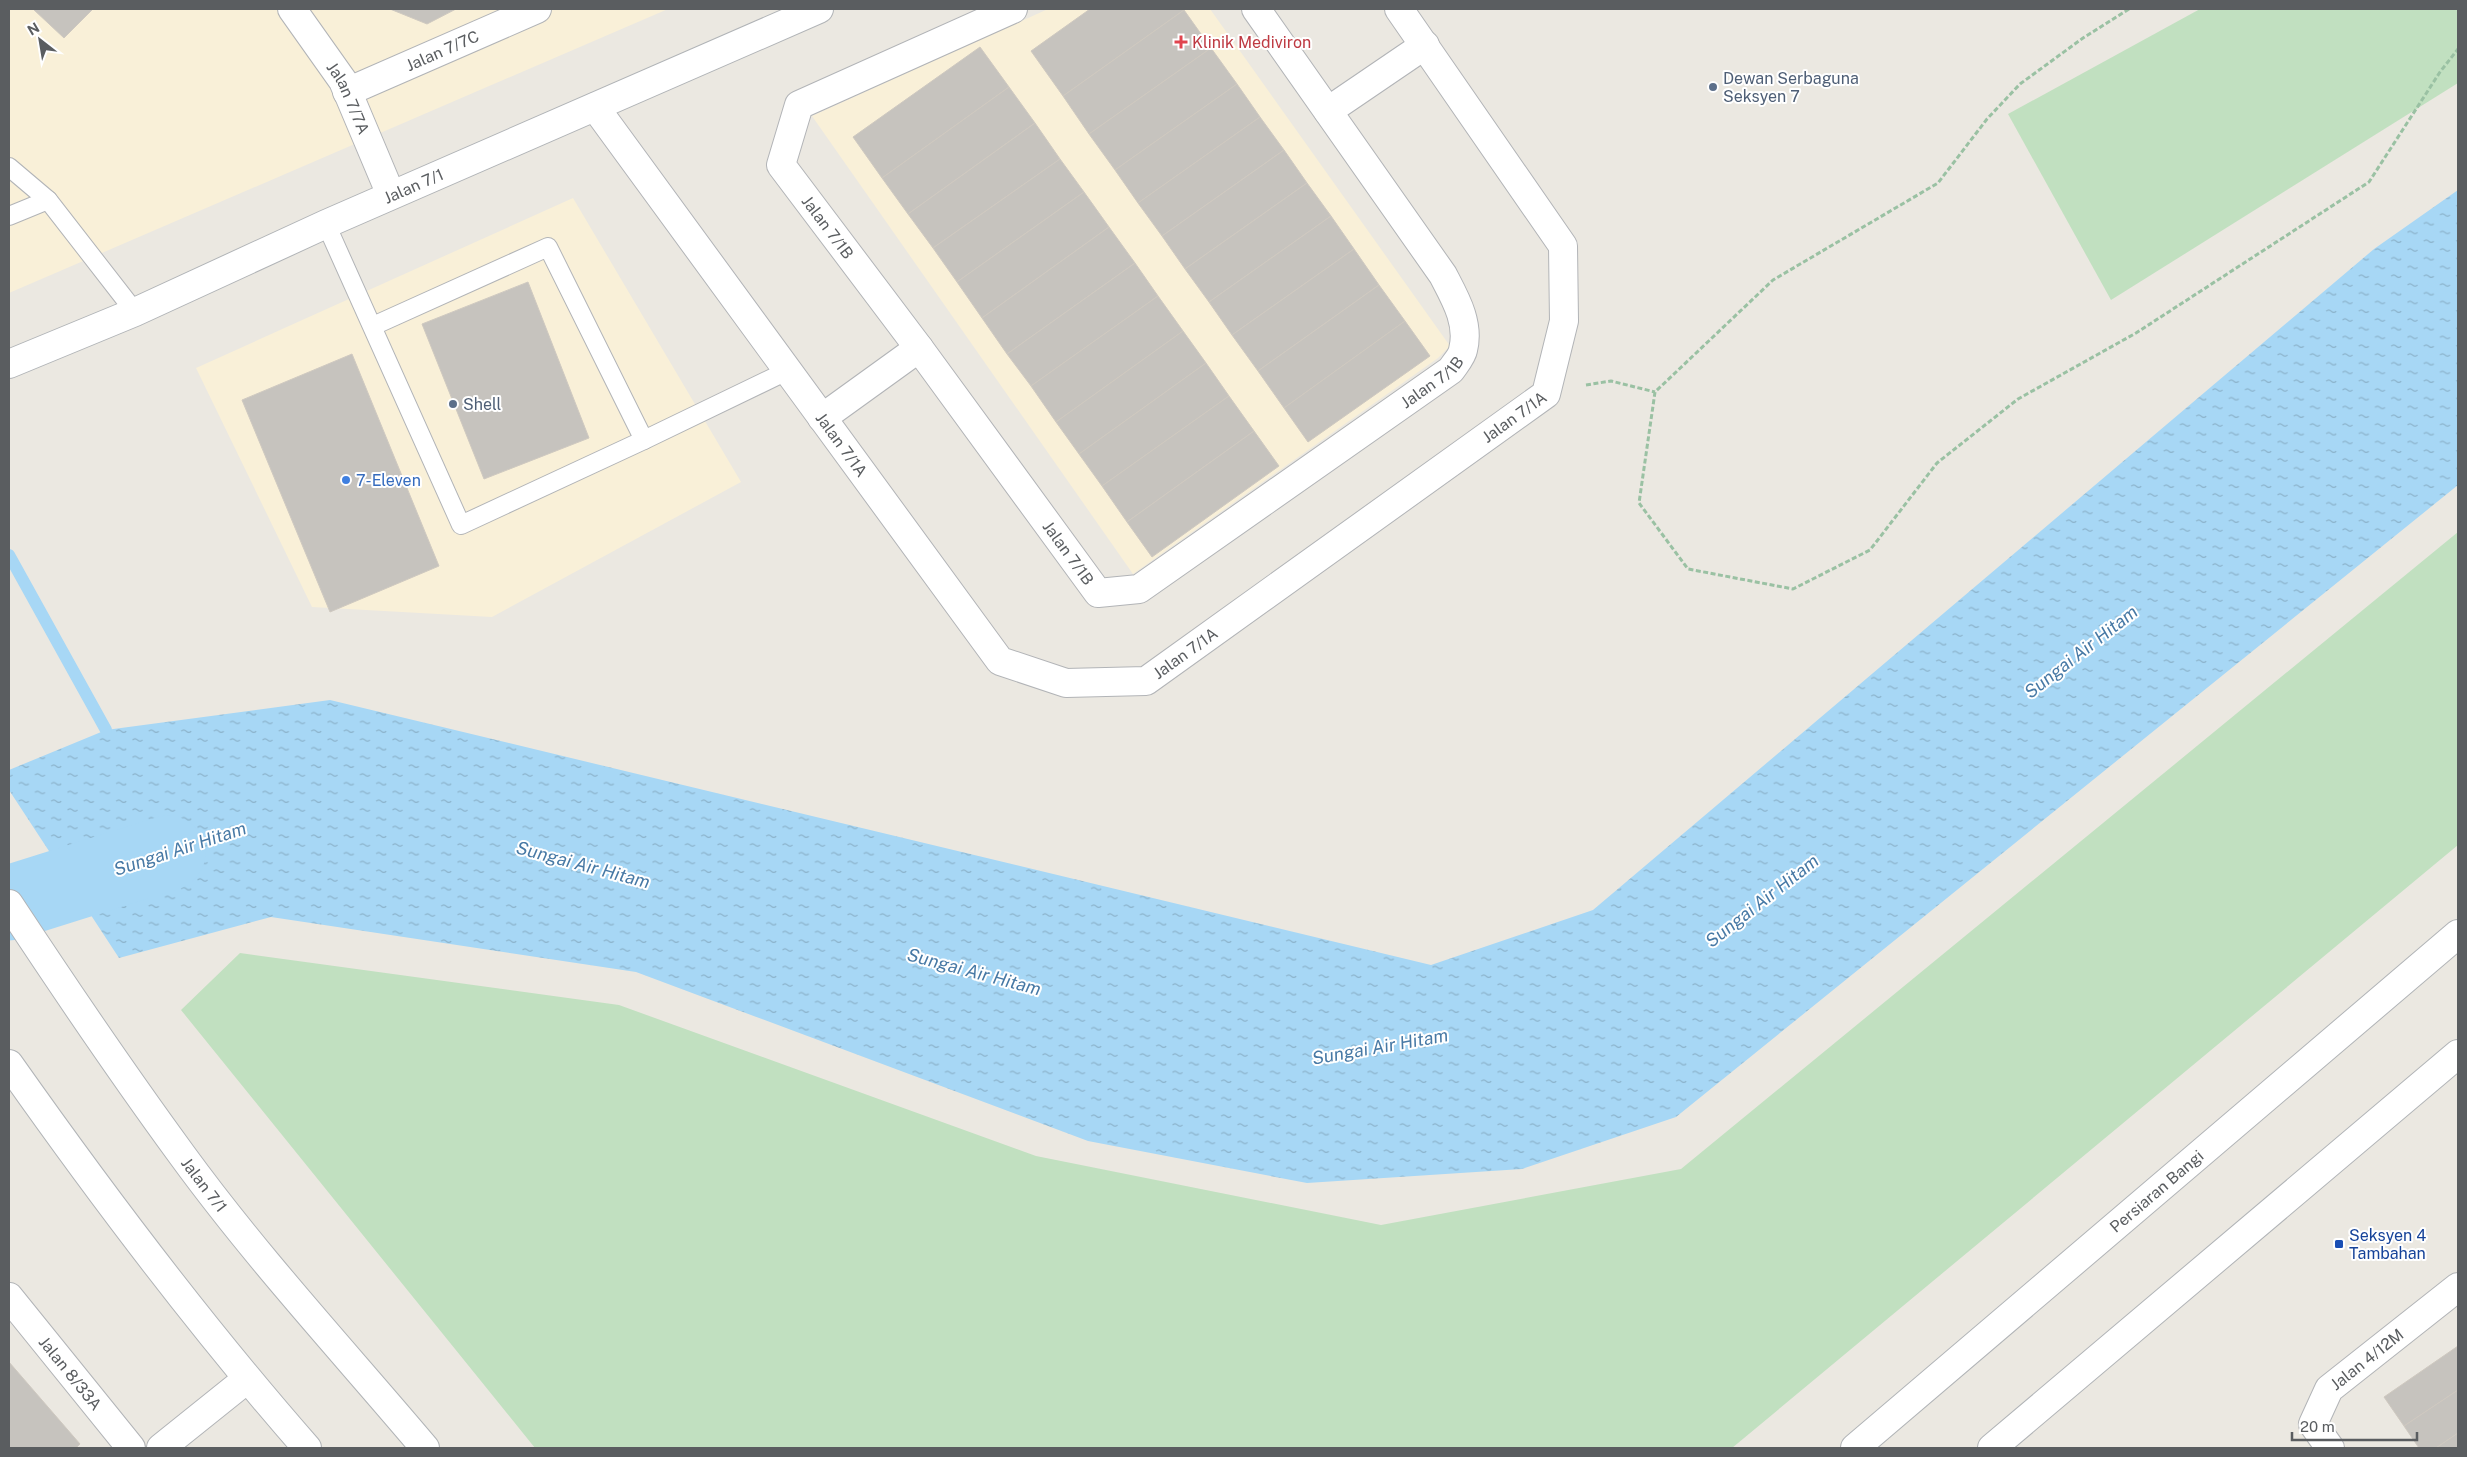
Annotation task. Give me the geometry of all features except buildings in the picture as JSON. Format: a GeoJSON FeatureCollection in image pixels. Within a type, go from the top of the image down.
{"type":"FeatureCollection","features":[{"type":"Feature","properties":{"kind":"street","name":"Jalan 7/7A"},"geometry":{"type":"LineString","coordinates":[[292,9],[343,81],[391,195]]}},
{"type":"Feature","properties":{"kind":"street","name":"Jalan 7/7C"},"geometry":{"type":"LineString","coordinates":[[347,92],[537,9]]}},
{"type":"Feature","properties":{"kind":"street","name":"Jalan 7/1"},"geometry":{"type":"LineString","coordinates":[[9,364],[135,312],[391,195],[819,9]]}},
{"type":"Feature","properties":{"kind":"street","name":"Jalan 7/1B"},"geometry":{"type":"LineString","coordinates":[[1013,9],[799,105],[781,165],[919,348],[1098,593],[1139,589],[1451,370],[1463,350],[1465,326],[1457,303],[1443,276],[1256,9]]}},
{"type":"Feature","properties":{"kind":"street","name":"Jalan 7/1A"},"geometry":{"type":"LineString","coordinates":[[595,107],[1000,660],[1066,683],[1146,680],[1546,394],[1564,321],[1564,246],[1400,9]]}},
{"type":"Feature","properties":{"kind":"street"},"geometry":{"type":"LineString","coordinates":[[1328,111],[1425,45]]}},
{"type":"Feature","properties":{"kind":"street"},"geometry":{"type":"LineString","coordinates":[[822,418],[919,348]]}},
{"type":"Feature","properties":{"kind":"street","name":"Jalan 7/1"},"geometry":{"type":"LineString","coordinates":[[9,904],[77,1008],[182,1156],[238,1226],[426,1448]]}},
{"type":"Feature","properties":{"kind":"street","name":"Persiaran Bangi"},"geometry":{"type":"LineString","coordinates":[[1855,1448],[2458,934]]}},
{"type":"Feature","properties":{"kind":"street"},"geometry":{"type":"LineString","coordinates":[[1992,1448],[2458,1054]]}},
{"type":"Feature","properties":{"kind":"street"},"geometry":{"type":"LineString","coordinates":[[9,1064],[73,1155],[246,1379],[307,1448]]}},
{"type":"Feature","properties":{"kind":"street","name":"Jalan 4/12M"},"geometry":{"type":"LineString","coordinates":[[2330,1448],[2313,1424],[2329,1389],[2458,1287]]}},
{"type":"Feature","properties":{"kind":"street","name":"Jalan 8/33A"},"geometry":{"type":"LineString","coordinates":[[9,1297],[131,1448]]}},
{"type":"Feature","properties":{"kind":"street"},"geometry":{"type":"LineString","coordinates":[[161,1448],[246,1379]]}},
{"type":"Feature","properties":{"kind":"lane"},"geometry":{"type":"LineString","coordinates":[[9,167],[48,200],[135,312]]}},
{"type":"Feature","properties":{"kind":"lane"},"geometry":{"type":"LineString","coordinates":[[9,216],[48,200]]}},
{"type":"Feature","properties":{"kind":"lane"},"geometry":{"type":"LineString","coordinates":[[326,224],[461,525],[644,440],[787,370]]}},
{"type":"Feature","properties":{"kind":"lane"},"geometry":{"type":"LineString","coordinates":[[373,326],[548,247],[644,440]]}},
{"type":"Feature","properties":{"kind":"path"},"geometry":{"type":"LineString","coordinates":[[2129,9],[2083,38],[2020,84],[1987,119],[1938,183],[1773,280],[1655,392],[1640,503],[1688,569],[1793,589],[1870,550],[1937,463],[2018,399],[2136,333],[2369,182],[2440,72],[2458,49]]}},
{"type":"Feature","properties":{"kind":"path"},"geometry":{"type":"LineString","coordinates":[[1546,394],[1611,381],[1655,392]]}},
{"type":"Feature","properties":{"kind":"shaded area"},"geometry":{"type":"Polygon","coordinates":[[[9,9],[668,9],[9,293],[9,9]]]}},
{"type":"Feature","properties":{"kind":"shaded area"},"geometry":{"type":"Polygon","coordinates":[[[1048,9],[1210,9],[1450,346],[1438,358],[1133,574],[812,116],[1048,9]]]}},
{"type":"Feature","properties":{"kind":"shaded area"},"geometry":{"type":"Polygon","coordinates":[[[573,198],[741,482],[492,617],[312,607],[196,368],[573,198]]]}},
{"type":"Feature","properties":{"kind":"green space"},"geometry":{"type":"Polygon","coordinates":[[[2200,9],[2458,9],[2458,83],[2111,300],[2008,114],[2200,9]]]}},
{"type":"Feature","properties":{"kind":"green space"},"geometry":{"type":"Polygon","coordinates":[[[2458,532],[2458,845],[1732,1448],[535,1448],[181,1010],[240,953],[619,1005],[1036,1156],[1381,1225],[1681,1169],[2458,532]]]}},
{"type":"Feature","properties":{"kind":"water"},"geometry":{"type":"Polygon","coordinates":[[[2458,190],[2458,485],[1676,1117],[1522,1169],[1307,1183],[1088,1141],[636,972],[271,917],[119,958],[9,790],[9,770],[106,730],[330,700],[1431,965],[1593,910],[2374,249],[2458,190]]]}},
{"type":"Feature","properties":{"kind":"waterway"},"geometry":{"type":"LineString","coordinates":[[9,555],[106,730]]}},
{"type":"Feature","properties":{"kind":"waterway","name":"Sungai Air Hitam"},"geometry":{"type":"LineString","coordinates":[[9,903],[168,853]]}},
{"type":"Feature","properties":{"kind":"place","name":"Klinik Mediviron"},"geometry":{"type":"Point","coordinates":[1181,42]}},
{"type":"Feature","properties":{"kind":"place","name":"Dewan Serbaguna Seksyen 7"},"geometry":{"type":"Point","coordinates":[1713,87]}},
{"type":"Feature","properties":{"kind":"place","name":"Shell"},"geometry":{"type":"Point","coordinates":[453,404]}},
{"type":"Feature","properties":{"kind":"place","name":"7-Eleven"},"geometry":{"type":"Point","coordinates":[346,480]}},
{"type":"Feature","properties":{"kind":"place","name":"Seksyen 4 Tambahan"},"geometry":{"type":"Point","coordinates":[2339,1244]}}]}
